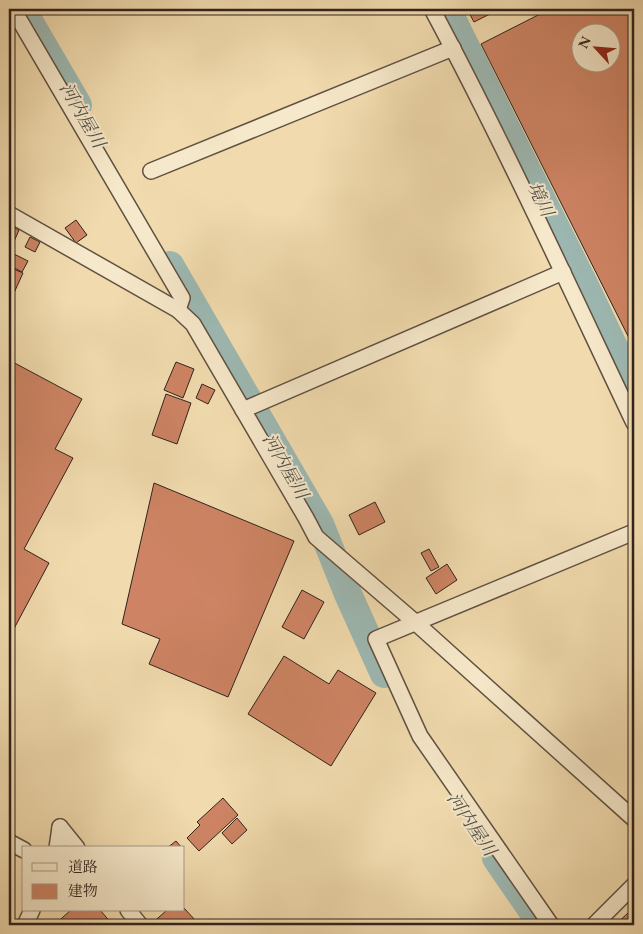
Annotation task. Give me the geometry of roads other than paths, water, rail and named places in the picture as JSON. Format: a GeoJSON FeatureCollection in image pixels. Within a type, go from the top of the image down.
{"type":"FeatureCollection","features":[{"type":"Feature","properties":{"kind":"street"},"geometry":{"type":"LineString","coordinates":[[13,9],[182,298],[178,310]]}},
{"type":"Feature","properties":{"kind":"street"},"geometry":{"type":"LineString","coordinates":[[432,9],[453,48],[634,423]]}},
{"type":"Feature","properties":{"kind":"street"},"geometry":{"type":"LineString","coordinates":[[151,171],[453,48]]}},
{"type":"Feature","properties":{"kind":"street"},"geometry":{"type":"LineString","coordinates":[[9,214],[178,310],[193,324],[316,537],[416,623],[634,818]]}},
{"type":"Feature","properties":{"kind":"street"},"geometry":{"type":"LineString","coordinates":[[243,410],[562,272]]}},
{"type":"Feature","properties":{"kind":"street"},"geometry":{"type":"LineString","coordinates":[[551,925],[420,736],[376,639],[634,532]]}},
{"type":"Feature","properties":{"kind":"street"},"geometry":{"type":"LineString","coordinates":[[57,846],[60,826],[75,846]]}},
{"type":"Feature","properties":{"kind":"street"},"geometry":{"type":"LineString","coordinates":[[9,842],[22,849]]}},
{"type":"Feature","properties":{"kind":"street"},"geometry":{"type":"LineString","coordinates":[[594,925],[634,885]]}},
{"type":"Feature","properties":{"kind":"street"},"geometry":{"type":"LineString","coordinates":[[25,925],[31,912]]}},
{"type":"Feature","properties":{"kind":"street"},"geometry":{"type":"LineString","coordinates":[[130,912],[140,925]]}},
{"type":"Feature","properties":{"kind":"waterway","name":"河内屋川"},"geometry":{"type":"LineString","coordinates":[[22,9],[78,105]]}},
{"type":"Feature","properties":{"kind":"waterway","name":"境川"},"geometry":{"type":"LineString","coordinates":[[447,9],[585,286],[634,389]]}},
{"type":"Feature","properties":{"kind":"waterway","name":"河内屋川"},"geometry":{"type":"LineString","coordinates":[[170,265],[320,524],[348,594],[384,674]]}},
{"type":"Feature","properties":{"kind":"waterway","name":"河内屋川"},"geometry":{"type":"LineString","coordinates":[[496,858],[542,925]]}}]}
